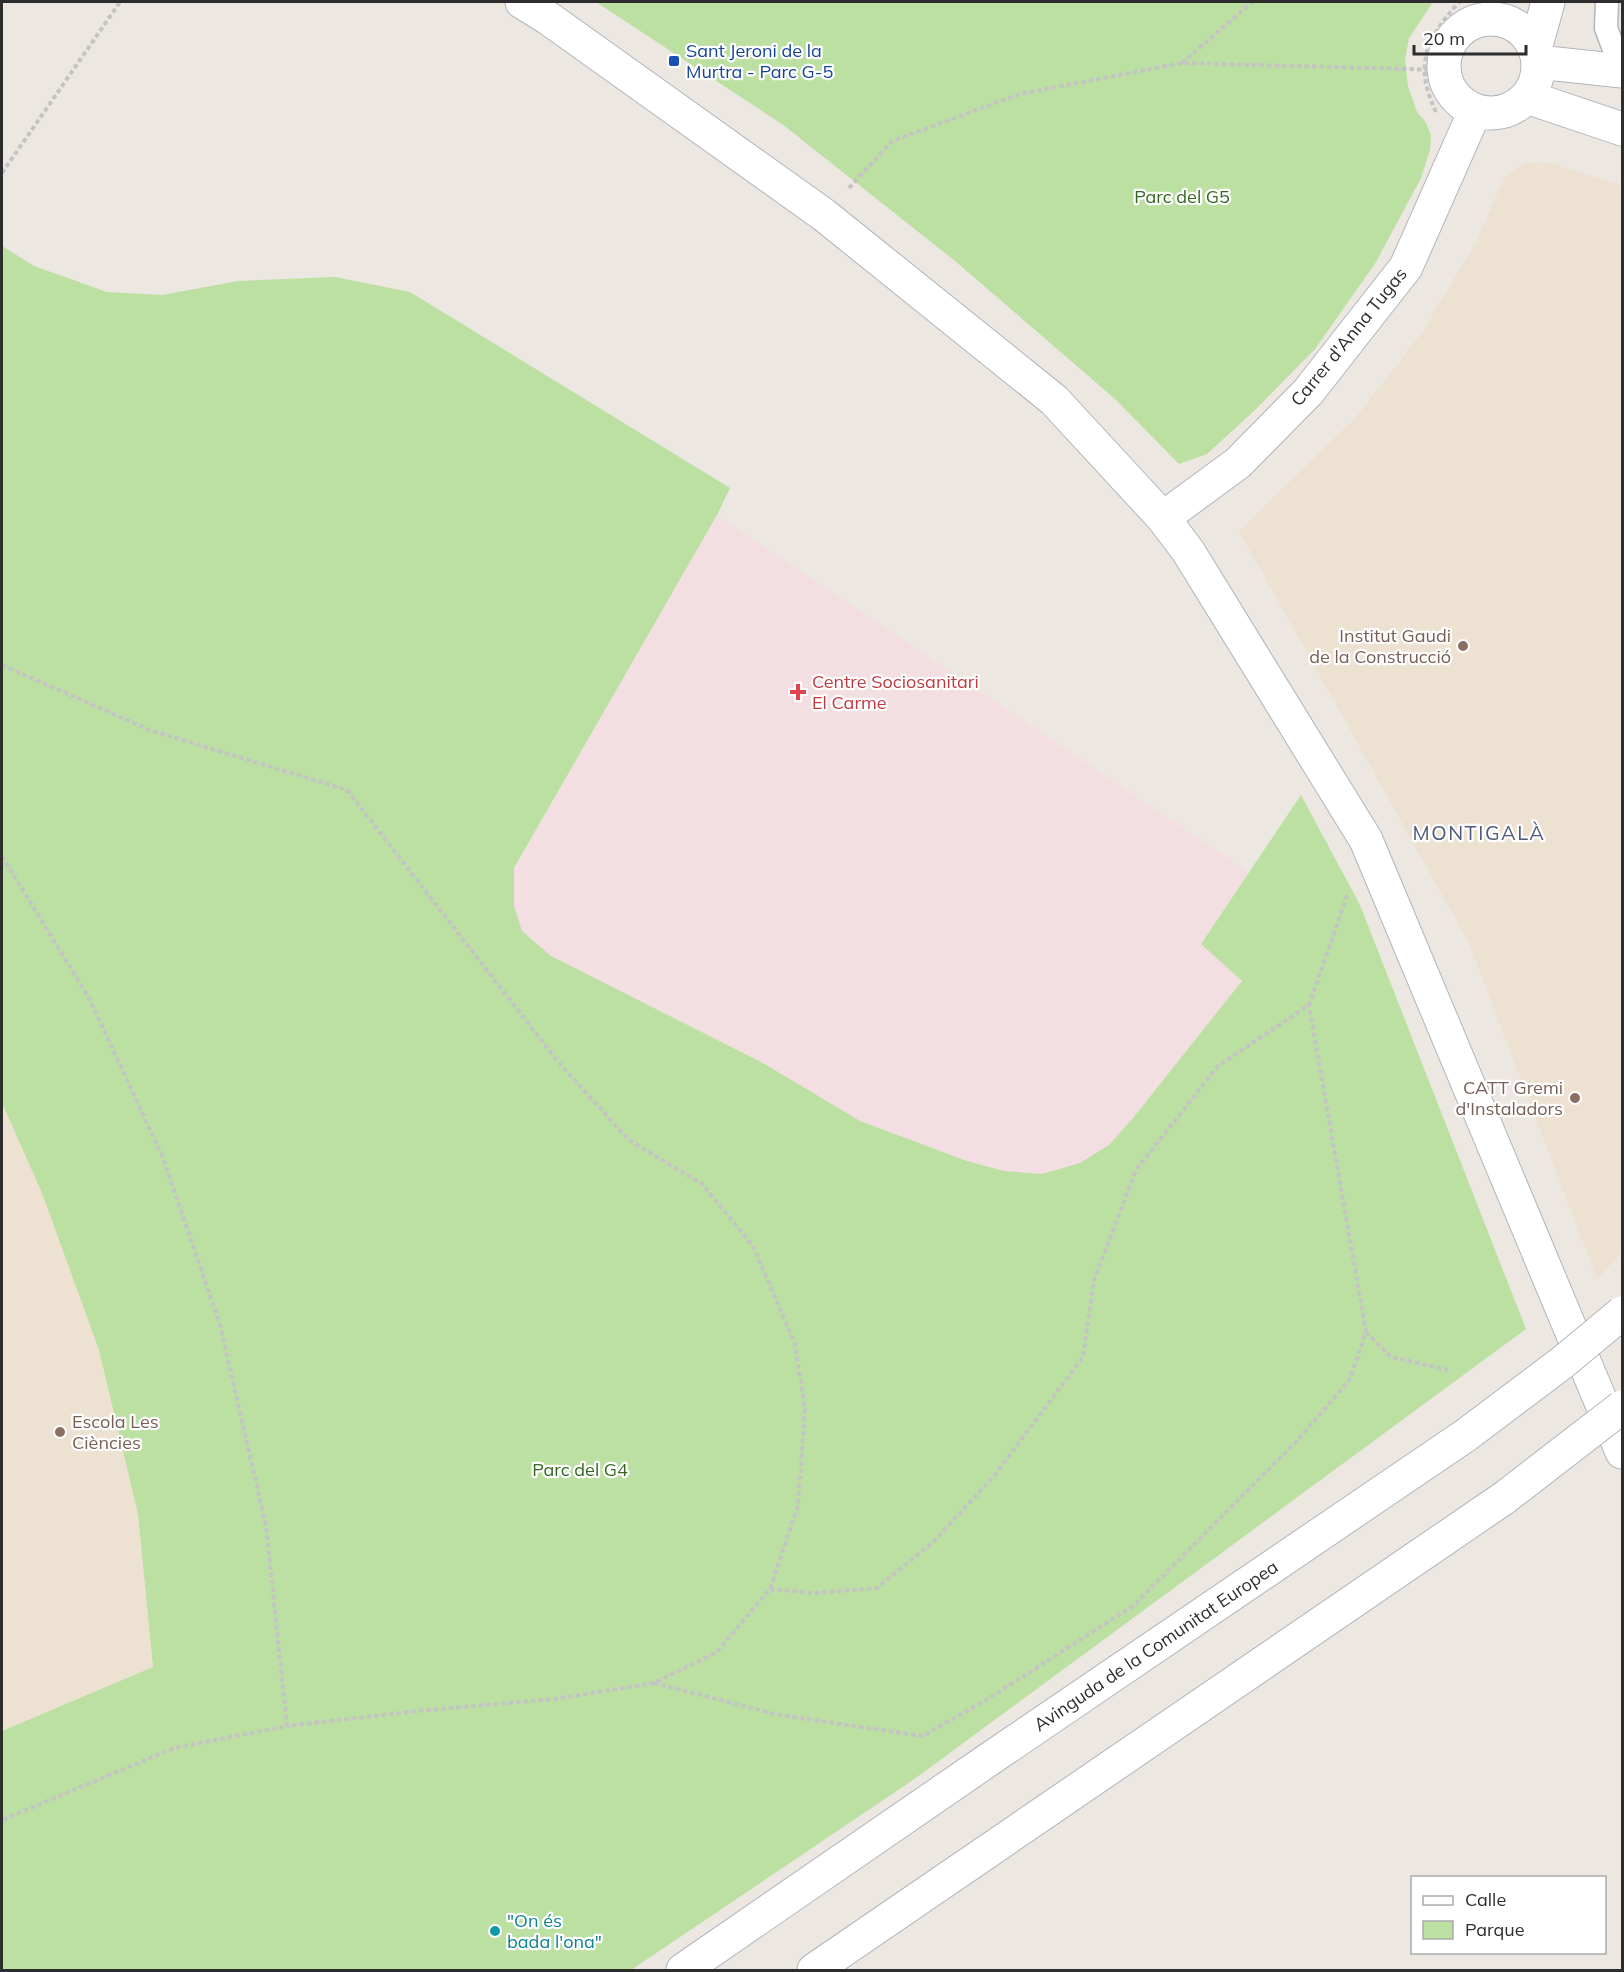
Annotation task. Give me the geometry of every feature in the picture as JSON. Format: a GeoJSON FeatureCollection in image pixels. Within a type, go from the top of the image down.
{"type":"FeatureCollection","features":[{"type":"Feature","properties":{"kind":"street"},"geometry":{"type":"LineString","coordinates":[[522,2],[824,215],[1053,400],[1163,518],[1188,551],[1366,840],[1623,1452]]}},
{"type":"Feature","properties":{"kind":"street"},"geometry":{"type":"LineString","coordinates":[[1548,2],[1537,55],[1535,82],[1527,97],[1514,108],[1495,113],[1475,111],[1460,102],[1448,85],[1433,79],[1469,9],[1485,19],[1506,21],[1521,29],[1537,55],[1622,71]]}},
{"type":"Feature","properties":{"kind":"street"},"geometry":{"type":"LineString","coordinates":[[1527,97],[1623,129]]}},
{"type":"Feature","properties":{"kind":"street","name":"Carrer d'Anna Tugas"},"geometry":{"type":"LineString","coordinates":[[1163,518],[1238,463],[1308,392],[1406,267],[1475,111]]}},
{"type":"Feature","properties":{"kind":"street","name":"Avinguda de la Comunitat Europea"},"geometry":{"type":"LineString","coordinates":[[683,1971],[1007,1747],[1466,1435],[1563,1362],[1623,1313]]}},
{"type":"Feature","properties":{"kind":"street"},"geometry":{"type":"LineString","coordinates":[[814,1971],[1504,1498],[1623,1407]]}},
{"type":"Feature","properties":{"kind":"lane"},"geometry":{"type":"LineString","coordinates":[[1607,2],[1606,28],[1622,71]]}},
{"type":"Feature","properties":{"kind":"path"},"geometry":{"type":"LineString","coordinates":[[2,174],[120,2]]}},
{"type":"Feature","properties":{"kind":"path"},"geometry":{"type":"LineString","coordinates":[[1182,63],[1252,2]]}},
{"type":"Feature","properties":{"kind":"path"},"geometry":{"type":"LineString","coordinates":[[824,215],[892,141],[1020,94],[1182,63],[1433,79],[1425,59],[1431,38],[1469,9]]}},
{"type":"Feature","properties":{"kind":"path"},"geometry":{"type":"LineString","coordinates":[[2,665],[150,730],[347,790],[559,1063],[629,1140],[702,1184],[753,1246],[795,1344],[805,1409],[798,1506],[770,1589],[717,1652],[654,1683],[554,1699],[417,1711],[287,1726],[174,1748],[2,1820]]}},
{"type":"Feature","properties":{"kind":"path"},"geometry":{"type":"LineString","coordinates":[[654,1683],[779,1715],[923,1736],[986,1700],[1133,1606],[1205,1531],[1296,1442],[1350,1379],[1366,1332],[1310,1005],[1366,840]]}},
{"type":"Feature","properties":{"kind":"path"},"geometry":{"type":"LineString","coordinates":[[2,856],[89,998],[163,1158],[220,1325],[266,1526],[287,1726]]}},
{"type":"Feature","properties":{"kind":"path"},"geometry":{"type":"LineString","coordinates":[[770,1589],[814,1593],[877,1588],[932,1543],[994,1476],[1083,1357],[1095,1280],[1136,1170],[1218,1066],[1310,1005]]}},
{"type":"Feature","properties":{"kind":"path"},"geometry":{"type":"LineString","coordinates":[[1366,1332],[1391,1357],[1448,1370]]}},
{"type":"Feature","properties":{"kind":"shaded area","name":"Institut Gaudi de la Construcció"},"geometry":{"type":"Polygon","coordinates":[[[1546,162],[1622,185],[1622,1253],[1597,1279],[1469,943],[1239,531],[1356,417],[1423,331],[1477,240],[1504,179],[1515,169],[1528,163],[1546,162]]]}},
{"type":"Feature","properties":{"kind":"shaded area","name":"Centre Sociosanitari El Carme"},"geometry":{"type":"Polygon","coordinates":[[[717,515],[1249,872],[1201,944],[1242,981],[1109,1145],[1080,1163],[1043,1174],[1004,1171],[967,1161],[860,1121],[763,1063],[551,956],[522,931],[514,906],[514,869],[717,515]]]}},
{"type":"Feature","properties":{"kind":"shaded area","name":"Escola Les Ciències"},"geometry":{"type":"Polygon","coordinates":[[[2,1103],[42,1193],[99,1350],[138,1514],[153,1667],[2,1731],[2,1103]]]}},
{"type":"Feature","properties":{"kind":"green space","name":"Parc del G5"},"geometry":{"type":"Polygon","coordinates":[[[596,2],[1433,2],[1409,38],[1405,60],[1408,86],[1417,112],[1425,121],[1431,135],[1430,150],[1421,178],[1376,262],[1315,349],[1254,411],[1207,454],[1179,464],[1115,399],[955,261],[782,124],[596,2]]]}},
{"type":"Feature","properties":{"kind":"green space","name":"Parc del G4"},"geometry":{"type":"Polygon","coordinates":[[[2,246],[34,266],[107,292],[162,295],[238,281],[335,277],[410,292],[730,488],[717,515],[514,868],[514,906],[522,931],[551,956],[763,1063],[860,1121],[967,1161],[1004,1171],[1042,1174],[1080,1163],[1109,1145],[1242,981],[1201,944],[1301,795],[1360,905],[1526,1329],[913,1780],[631,1970],[2,1970],[2,1731],[153,1667],[138,1514],[99,1350],[42,1193],[2,1103],[2,246]]]}},
{"type":"Feature","properties":{"kind":"place","name":"Sant Jeroni de la Murtra - Parc G-5"},"geometry":{"type":"Point","coordinates":[674,61]}},
{"type":"Feature","properties":{"kind":"place","name":"Institut Gaudi de la Construcció"},"geometry":{"type":"Point","coordinates":[1463,646]}},
{"type":"Feature","properties":{"kind":"place","name":"Centre Sociosanitari El Carme"},"geometry":{"type":"Point","coordinates":[798,692]}},
{"type":"Feature","properties":{"kind":"place","name":"CATT Gremi d'Instaladors"},"geometry":{"type":"Point","coordinates":[1575,1098]}},
{"type":"Feature","properties":{"kind":"place","name":"Escola Les Ciències"},"geometry":{"type":"Point","coordinates":[60,1432]}},
{"type":"Feature","properties":{"kind":"place","name":"\"On és bada l'ona\""},"geometry":{"type":"Point","coordinates":[495,1931]}},
{"type":"Feature","properties":{"kind":"district","name":"MONTIGALÀ"},"geometry":{"type":"Point","coordinates":[1479,833]}}]}
